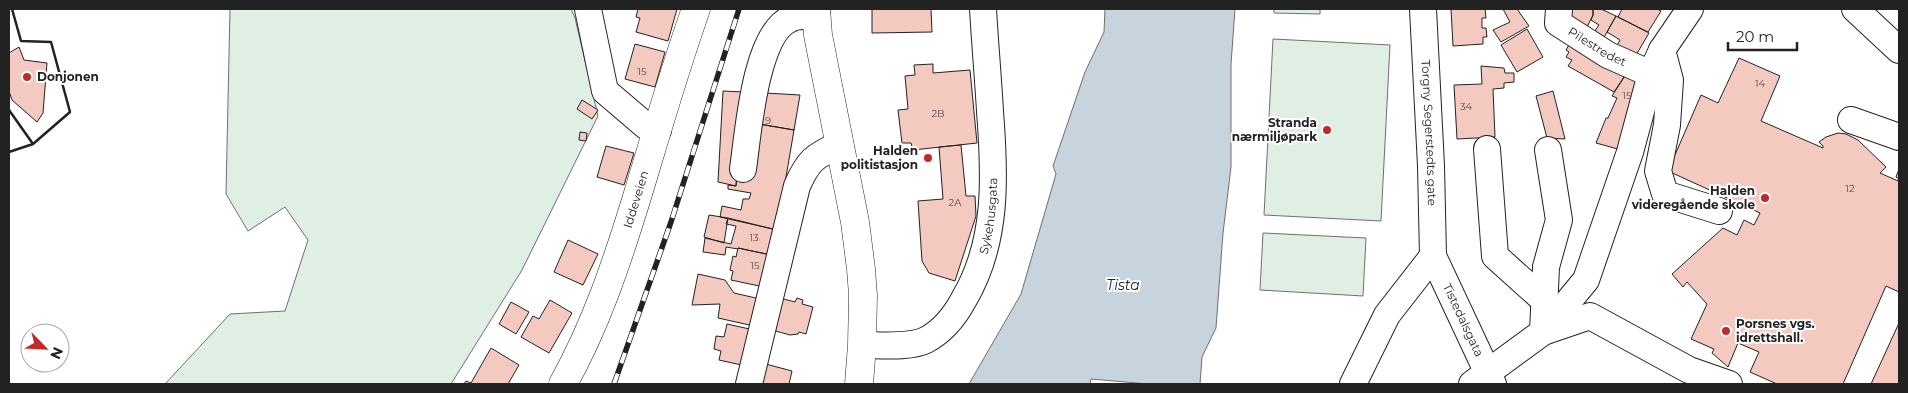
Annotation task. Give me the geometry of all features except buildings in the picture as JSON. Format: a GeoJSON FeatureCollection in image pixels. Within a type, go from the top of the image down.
{"type":"FeatureCollection","features":[{"type":"Feature","properties":{"kind":"main road","name":"Iddeveien"},"geometry":{"type":"LineString","coordinates":[[562,384],[574,364],[603,300],[658,130],[674,72],[696,9]]}},
{"type":"Feature","properties":{"kind":"main road"},"geometry":{"type":"LineString","coordinates":[[816,12],[818,35],[855,222],[861,269],[863,295],[859,384]]}},
{"type":"Feature","properties":{"kind":"street"},"geometry":{"type":"LineString","coordinates":[[588,9],[605,91],[646,126],[658,130]]}},
{"type":"Feature","properties":{"kind":"street","name":"Sykehusgata"},"geometry":{"type":"LineString","coordinates":[[862,345],[901,345],[924,341],[941,330],[956,313],[975,281],[986,247],[993,209],[994,166],[983,9]]}},
{"type":"Feature","properties":{"kind":"street","name":"Torgny Segerstedts gate"},"geometry":{"type":"LineString","coordinates":[[1423,9],[1431,166],[1432,256]]}},
{"type":"Feature","properties":{"kind":"street","name":"Pilestredet"},"geometry":{"type":"LineString","coordinates":[[1559,9],[1558,23],[1648,81]]}},
{"type":"Feature","properties":{"kind":"street"},"geometry":{"type":"LineString","coordinates":[[1484,380],[1543,332],[1586,280],[1630,152],[1648,81],[1662,50],[1690,9]]}},
{"type":"Feature","properties":{"kind":"street"},"geometry":{"type":"LineString","coordinates":[[1854,9],[1899,50]]}},
{"type":"Feature","properties":{"kind":"street"},"geometry":{"type":"LineString","coordinates":[[743,170],[758,69],[774,32],[790,19],[816,12]]}},
{"type":"Feature","properties":{"kind":"street"},"geometry":{"type":"LineString","coordinates":[[1662,50],[1670,80],[1666,125],[1658,170],[1665,194],[1719,211]]}},
{"type":"Feature","properties":{"kind":"street"},"geometry":{"type":"LineString","coordinates":[[1851,120],[1899,137]]}},
{"type":"Feature","properties":{"kind":"street"},"geometry":{"type":"LineString","coordinates":[[750,384],[797,186],[806,165],[822,152],[839,145]]}},
{"type":"Feature","properties":{"kind":"street"},"geometry":{"type":"LineString","coordinates":[[1487,150],[1495,256],[1545,301]]}},
{"type":"Feature","properties":{"kind":"street"},"geometry":{"type":"LineString","coordinates":[[1543,332],[1546,267],[1559,220],[1548,150]]}},
{"type":"Feature","properties":{"kind":"street"},"geometry":{"type":"LineString","coordinates":[[1353,384],[1387,315],[1432,256]]}},
{"type":"Feature","properties":{"kind":"street","name":"Tistedalsgata"},"geometry":{"type":"LineString","coordinates":[[1432,256],[1484,380]]}},
{"type":"Feature","properties":{"kind":"street"},"geometry":{"type":"LineString","coordinates":[[1543,332],[1590,316],[1689,370],[1729,384]]}},
{"type":"Feature","properties":{"kind":"green space"},"geometry":{"type":"Polygon","coordinates":[[[230,9],[571,9],[575,18],[598,116],[522,270],[451,384],[165,384],[230,314],[285,311],[308,240],[285,207],[248,231],[226,194],[230,9]]]}},
{"type":"Feature","properties":{"kind":"green space"},"geometry":{"type":"Polygon","coordinates":[[[1274,9],[1320,9],[1320,14],[1274,13],[1274,9]]]}},
{"type":"Feature","properties":{"kind":"green space","name":"Stranda nærmiljøpark"},"geometry":{"type":"Polygon","coordinates":[[[1273,39],[1390,45],[1381,221],[1264,215],[1273,39]]]}},
{"type":"Feature","properties":{"kind":"green space"},"geometry":{"type":"Polygon","coordinates":[[[1263,233],[1366,238],[1363,296],[1260,290],[1263,233]]]}},
{"type":"Feature","properties":{"kind":"water","name":"Tista"},"geometry":{"type":"Polygon","coordinates":[[[1105,9],[1235,9],[1231,64],[1231,167],[1223,233],[1216,328],[1202,357],[1200,384],[1148,384],[1091,379],[1090,384],[969,384],[1021,294],[1056,174],[1053,166],[1085,72],[1104,32],[1105,9]]]}},
{"type":"Feature","properties":{"kind":"railway"},"geometry":{"type":"LineString","coordinates":[[614,384],[671,222],[739,9]]}},
{"type":"Feature","properties":{"kind":"wall"},"geometry":{"type":"LineString","coordinates":[[9,152],[33,144],[70,112],[51,42],[21,41],[12,9]]}},
{"type":"Feature","properties":{"kind":"wall"},"geometry":{"type":"LineString","coordinates":[[9,110],[33,144]]}},
{"type":"Feature","properties":{"kind":"place","name":"Donjonen"},"geometry":{"type":"Point","coordinates":[27,77]}},
{"type":"Feature","properties":{"kind":"place","name":"Stranda nærmiljøpark"},"geometry":{"type":"Point","coordinates":[1327,130]}},
{"type":"Feature","properties":{"kind":"place","name":"Halden politistasjon"},"geometry":{"type":"Point","coordinates":[928,158]}},
{"type":"Feature","properties":{"kind":"place","name":"Halden videregående skole"},"geometry":{"type":"Point","coordinates":[1765,198]}},
{"type":"Feature","properties":{"kind":"place","name":"Porsnes vgs. idrettshall."},"geometry":{"type":"Point","coordinates":[1726,331]}}]}
